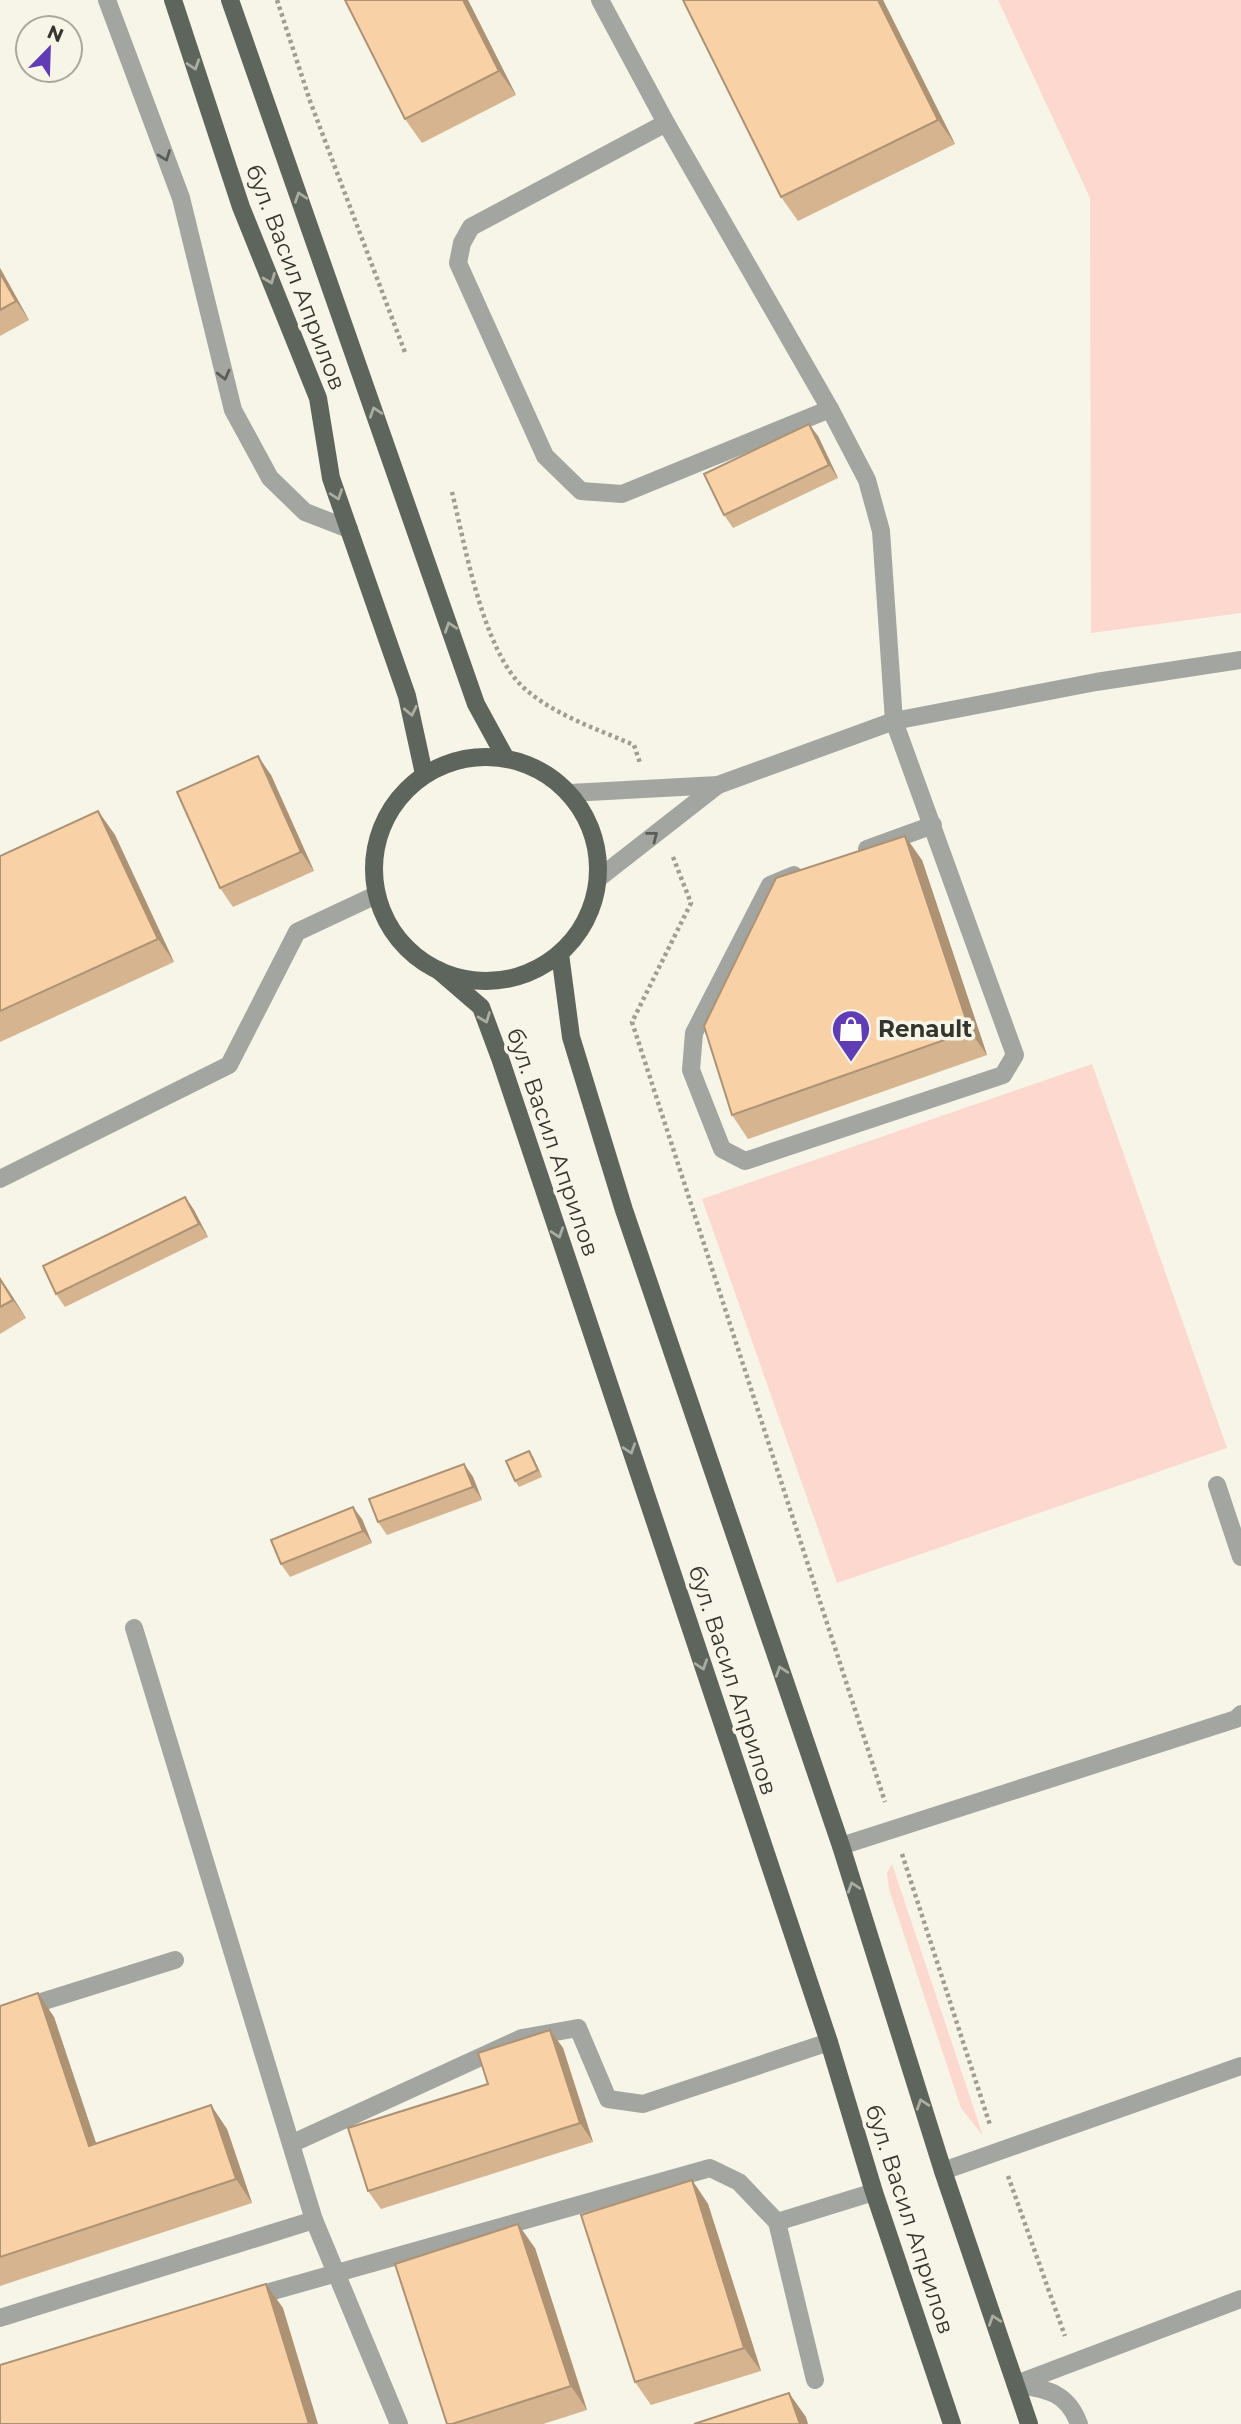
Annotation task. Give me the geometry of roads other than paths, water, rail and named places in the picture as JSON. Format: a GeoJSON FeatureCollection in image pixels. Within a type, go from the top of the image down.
{"type":"FeatureCollection","features":[{"type":"Feature","properties":{"kind":"main road","name":"бул. Васил Априлов"},"geometry":{"type":"LineString","coordinates":[[173,0],[241,206],[318,398],[331,478],[407,696],[424,774]]}},
{"type":"Feature","properties":{"kind":"main road","name":"бул. Васил Априлов"},"geometry":{"type":"LineString","coordinates":[[230,0],[476,704],[505,757]]}},
{"type":"Feature","properties":{"kind":"main road"},"geometry":{"type":"LineString","coordinates":[[481,756],[505,757],[546,774],[570,793],[591,828],[597,847],[599,878],[592,908],[579,933],[560,954],[530,973],[497,981],[463,979],[438,970],[407,949],[387,924],[376,895],[373,862],[382,823],[398,798],[424,774],[458,760],[481,756]]}},
{"type":"Feature","properties":{"kind":"main road","name":"бул. Васил Априлов"},"geometry":{"type":"LineString","coordinates":[[560,954],[571,1037],[624,1210],[841,1846],[943,2171],[1030,2424]]}},
{"type":"Feature","properties":{"kind":"main road","name":"бул. Васил Априлов"},"geometry":{"type":"LineString","coordinates":[[438,970],[481,1007],[500,1058],[829,2042],[874,2192],[952,2424]]}},
{"type":"Feature","properties":{"kind":"lane"},"geometry":{"type":"LineString","coordinates":[[107,0],[181,198],[233,410],[270,478],[305,512],[349,529]]}},
{"type":"Feature","properties":{"kind":"lane"},"geometry":{"type":"LineString","coordinates":[[600,0],[666,123],[830,409],[867,480],[881,531],[894,721],[1015,1055],[1003,1075],[745,1161],[722,1149],[691,1070],[694,1033],[770,885],[816,867]]}},
{"type":"Feature","properties":{"kind":"lane"},"geometry":{"type":"LineString","coordinates":[[666,123],[471,227],[462,243],[458,263],[545,456],[581,492],[622,494],[830,409]]}},
{"type":"Feature","properties":{"kind":"lane"},"geometry":{"type":"LineString","coordinates":[[570,793],[718,785],[894,721],[1096,681],[1241,660]]}},
{"type":"Feature","properties":{"kind":"lane"},"geometry":{"type":"LineString","coordinates":[[599,878],[718,785]]}},
{"type":"Feature","properties":{"kind":"lane"},"geometry":{"type":"LineString","coordinates":[[855,853],[933,825]]}},
{"type":"Feature","properties":{"kind":"lane"},"geometry":{"type":"LineString","coordinates":[[0,1179],[229,1065],[297,932],[376,895]]}},
{"type":"Feature","properties":{"kind":"lane"},"geometry":{"type":"LineString","coordinates":[[1217,1485],[1241,1557]]}},
{"type":"Feature","properties":{"kind":"lane"},"geometry":{"type":"LineString","coordinates":[[134,1628],[293,2143],[314,2220],[398,2424]]}},
{"type":"Feature","properties":{"kind":"lane"},"geometry":{"type":"LineString","coordinates":[[841,1846],[1236,1719],[1241,1714]]}},
{"type":"Feature","properties":{"kind":"lane"},"geometry":{"type":"LineString","coordinates":[[0,2015],[175,1960]]}},
{"type":"Feature","properties":{"kind":"lane"},"geometry":{"type":"LineString","coordinates":[[293,2143],[522,2038],[578,2028],[608,2099],[643,2104],[829,2042]]}},
{"type":"Feature","properties":{"kind":"lane"},"geometry":{"type":"LineString","coordinates":[[943,2171],[1241,2066]]}},
{"type":"Feature","properties":{"kind":"lane"},"geometry":{"type":"LineString","coordinates":[[233,2303],[709,2168],[739,2182],[777,2222],[815,2380]]}},
{"type":"Feature","properties":{"kind":"lane"},"geometry":{"type":"LineString","coordinates":[[777,2222],[874,2192]]}},
{"type":"Feature","properties":{"kind":"lane"},"geometry":{"type":"LineString","coordinates":[[0,2318],[314,2220]]}},
{"type":"Feature","properties":{"kind":"lane"},"geometry":{"type":"LineString","coordinates":[[1016,2384],[1121,2342],[1241,2299]]}},
{"type":"Feature","properties":{"kind":"lane"},"geometry":{"type":"LineString","coordinates":[[1016,2384],[1048,2388],[1073,2408],[1079,2424]]}},
{"type":"Feature","properties":{"kind":"place","name":"Renault"},"geometry":{"type":"Point","coordinates":[851,1063]}}]}
